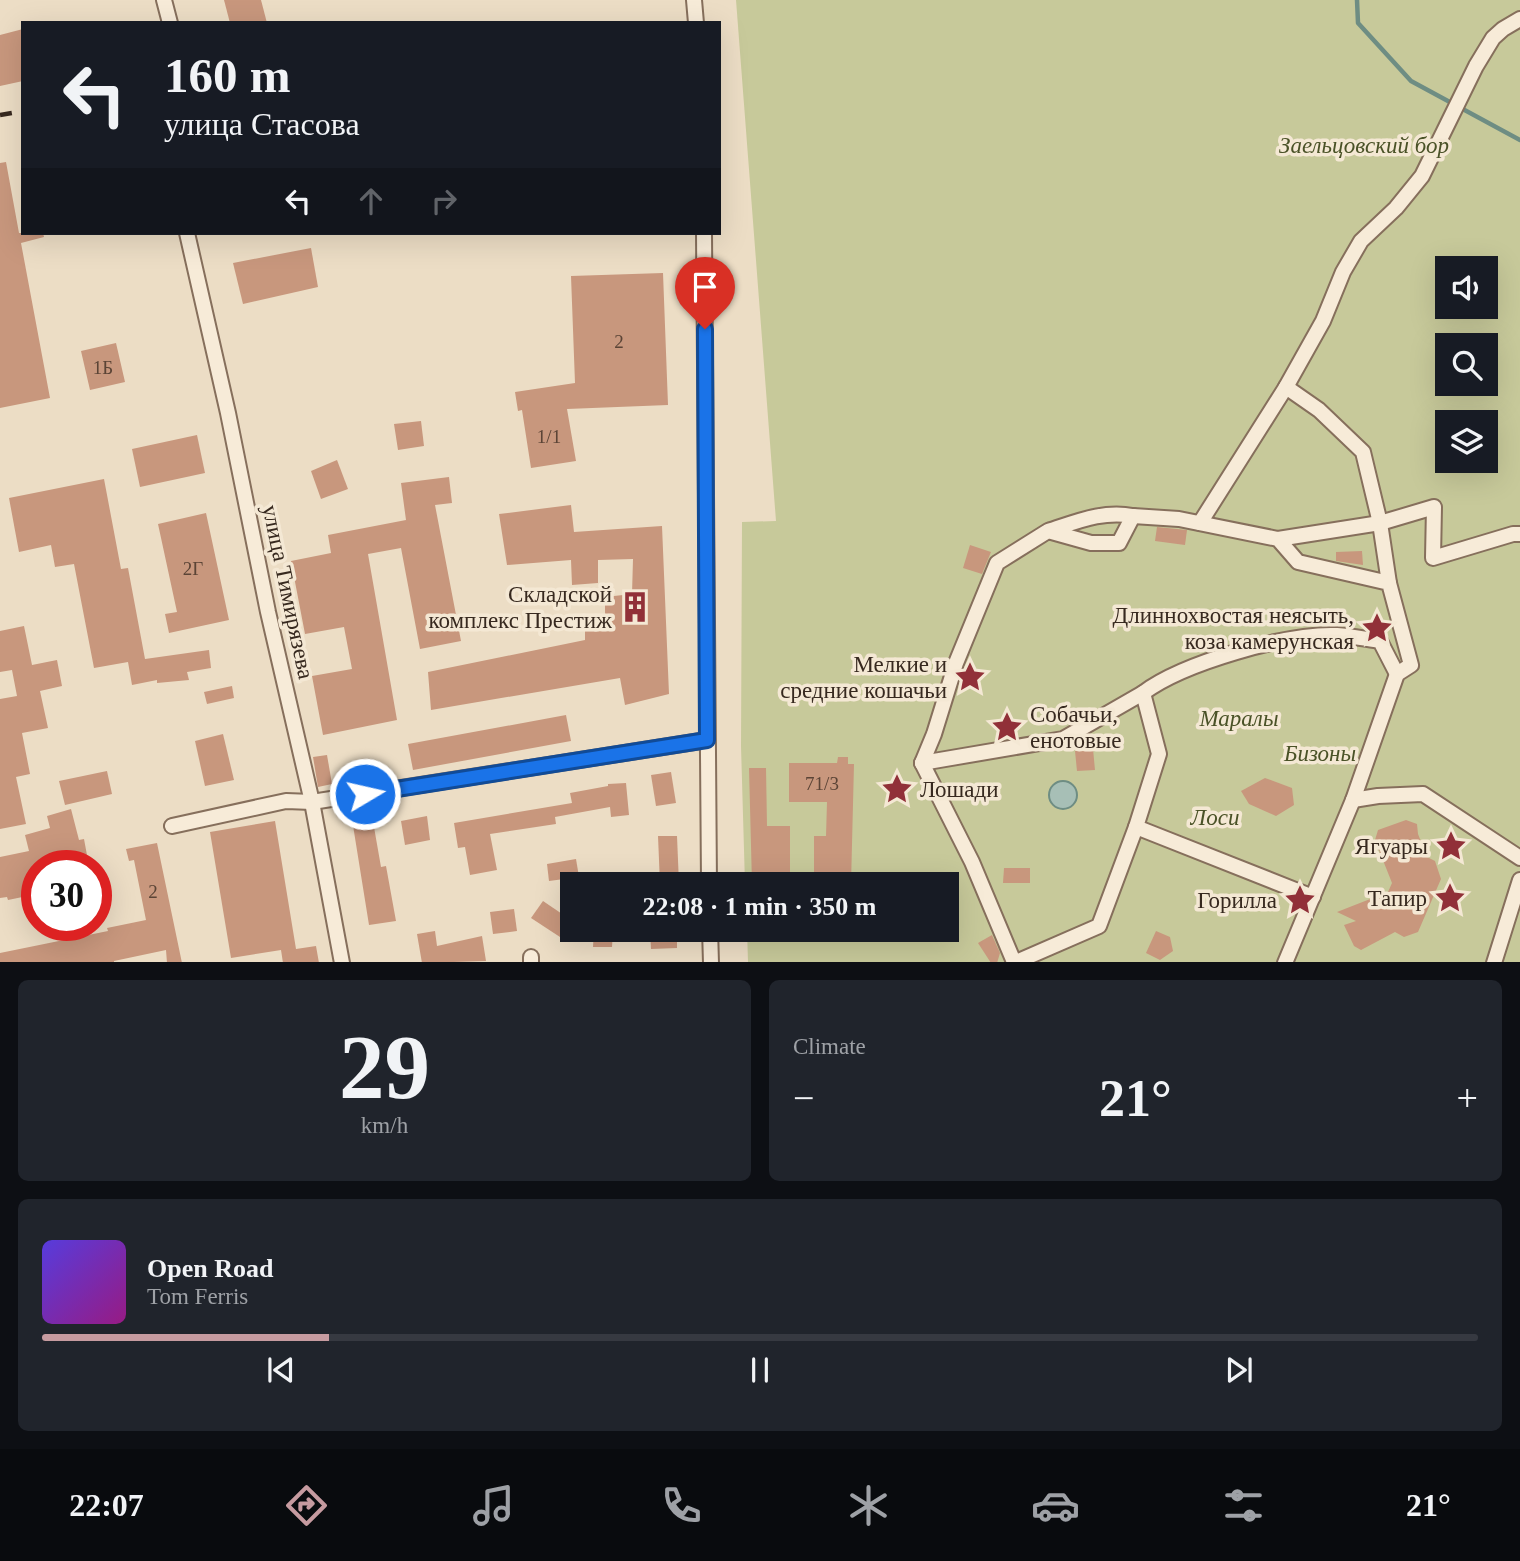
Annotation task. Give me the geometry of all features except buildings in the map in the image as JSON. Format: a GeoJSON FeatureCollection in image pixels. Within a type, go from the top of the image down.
{"type":"FeatureCollection","features":[{"type":"Feature","properties":{"kind":"street"},"geometry":{"type":"LineString","coordinates":[[164,0],[169,21]]}},
{"type":"Feature","properties":{"kind":"street"},"geometry":{"type":"LineString","coordinates":[[694,0],[696,21]]}},
{"type":"Feature","properties":{"kind":"street"},"geometry":{"type":"LineString","coordinates":[[1200,523],[1286,387],[1323,321],[1343,272],[1361,241],[1395,208],[1422,176],[1476,66],[1493,38],[1520,19]]}},
{"type":"Feature","properties":{"kind":"street","name":"улица Тимирязева"},"geometry":{"type":"LineString","coordinates":[[187,235],[228,413],[268,612],[312,802],[342,962]]}},
{"type":"Feature","properties":{"kind":"street"},"geometry":{"type":"LineString","coordinates":[[704,235],[709,872]]}},
{"type":"Feature","properties":{"kind":"street"},"geometry":{"type":"LineString","coordinates":[[1285,962],[1353,800],[1397,674],[1411,664],[1389,583],[1380,523],[1363,452],[1319,410],[1286,387]]}},
{"type":"Feature","properties":{"kind":"street"},"geometry":{"type":"LineString","coordinates":[[1143,693],[1159,754],[1136,827],[1099,926],[1014,962],[972,862],[922,763],[956,663],[997,563],[1048,531],[1097,515],[1121,514],[1179,519],[1278,539],[1380,523],[1434,508],[1433,558],[1520,534]]}},
{"type":"Feature","properties":{"kind":"street"},"geometry":{"type":"LineString","coordinates":[[1048,531],[1091,542],[1119,543],[1133,516]]}},
{"type":"Feature","properties":{"kind":"street"},"geometry":{"type":"LineString","coordinates":[[1278,539],[1298,562],[1389,583]]}},
{"type":"Feature","properties":{"kind":"street"},"geometry":{"type":"LineString","coordinates":[[922,763],[1063,738],[1156,683],[1228,654],[1281,641],[1336,635],[1380,641],[1397,674]]}},
{"type":"Feature","properties":{"kind":"street"},"geometry":{"type":"LineString","coordinates":[[172,826],[286,801],[312,802],[707,740]]}},
{"type":"Feature","properties":{"kind":"street"},"geometry":{"type":"LineString","coordinates":[[1353,800],[1423,794],[1520,858]]}},
{"type":"Feature","properties":{"kind":"street"},"geometry":{"type":"LineString","coordinates":[[1136,827],[1313,897]]}},
{"type":"Feature","properties":{"kind":"street"},"geometry":{"type":"LineString","coordinates":[[1493,962],[1520,880]]}},
{"type":"Feature","properties":{"kind":"street"},"geometry":{"type":"LineString","coordinates":[[710,942],[711,962]]}},
{"type":"Feature","properties":{"kind":"green space"},"geometry":{"type":"Polygon","coordinates":[[[736,0],[1520,0],[1520,962],[748,962],[747,942],[959,942],[959,872],[745,872],[741,746],[742,522],[776,521],[736,0]]]}},
{"type":"Feature","properties":{"kind":"shaded area"},"geometry":{"type":"Polygon","coordinates":[[[1063,781],[1073,785],[1077,795],[1073,805],[1063,809],[1053,805],[1049,795],[1053,785],[1063,781]]]}},
{"type":"Feature","properties":{"kind":"waterway"},"geometry":{"type":"LineString","coordinates":[[1357,0],[1358,23],[1411,81],[1520,140]]}},
{"type":"Feature","properties":{"kind":"railway"},"geometry":{"type":"LineString","coordinates":[[0,115],[21,111]]}},
{"type":"Feature","properties":{"kind":"place","name":"Складской комплекс Престиж"},"geometry":{"type":"Point","coordinates":[635,607]}},
{"type":"Feature","properties":{"kind":"place","name":"Длиннохвостая неясыть, коза камерунская"},"geometry":{"type":"Point","coordinates":[1377,628]}},
{"type":"Feature","properties":{"kind":"place","name":"Мелкие и средние кошачьи"},"geometry":{"type":"Point","coordinates":[970,677]}},
{"type":"Feature","properties":{"kind":"place","name":"Собачьи, енотовые"},"geometry":{"type":"Point","coordinates":[1007,727]}},
{"type":"Feature","properties":{"kind":"place","name":"Лошади"},"geometry":{"type":"Point","coordinates":[897,789]}},
{"type":"Feature","properties":{"kind":"place","name":"Ягуары"},"geometry":{"type":"Point","coordinates":[1451,846]}},
{"type":"Feature","properties":{"kind":"place","name":"Тапир"},"geometry":{"type":"Point","coordinates":[1450,898]}},
{"type":"Feature","properties":{"kind":"place","name":"Горилла"},"geometry":{"type":"Point","coordinates":[1300,900]}},
{"type":"Feature","properties":{"kind":"route"},"geometry":{"type":"LineString","coordinates":[[365,794],[707,740],[705,329]]}},
{"type":"Feature","properties":{"kind":"park label","name":"Заельцовский бор"},"geometry":{"type":"Point","coordinates":[1364,145]}},
{"type":"Feature","properties":{"kind":"park label","name":"Маралы"},"geometry":{"type":"Point","coordinates":[1239,718]}},
{"type":"Feature","properties":{"kind":"park label","name":"Бизоны"},"geometry":{"type":"Point","coordinates":[1320,753]}},
{"type":"Feature","properties":{"kind":"park label","name":"Лоси"},"geometry":{"type":"Point","coordinates":[1215,817]}}]}
